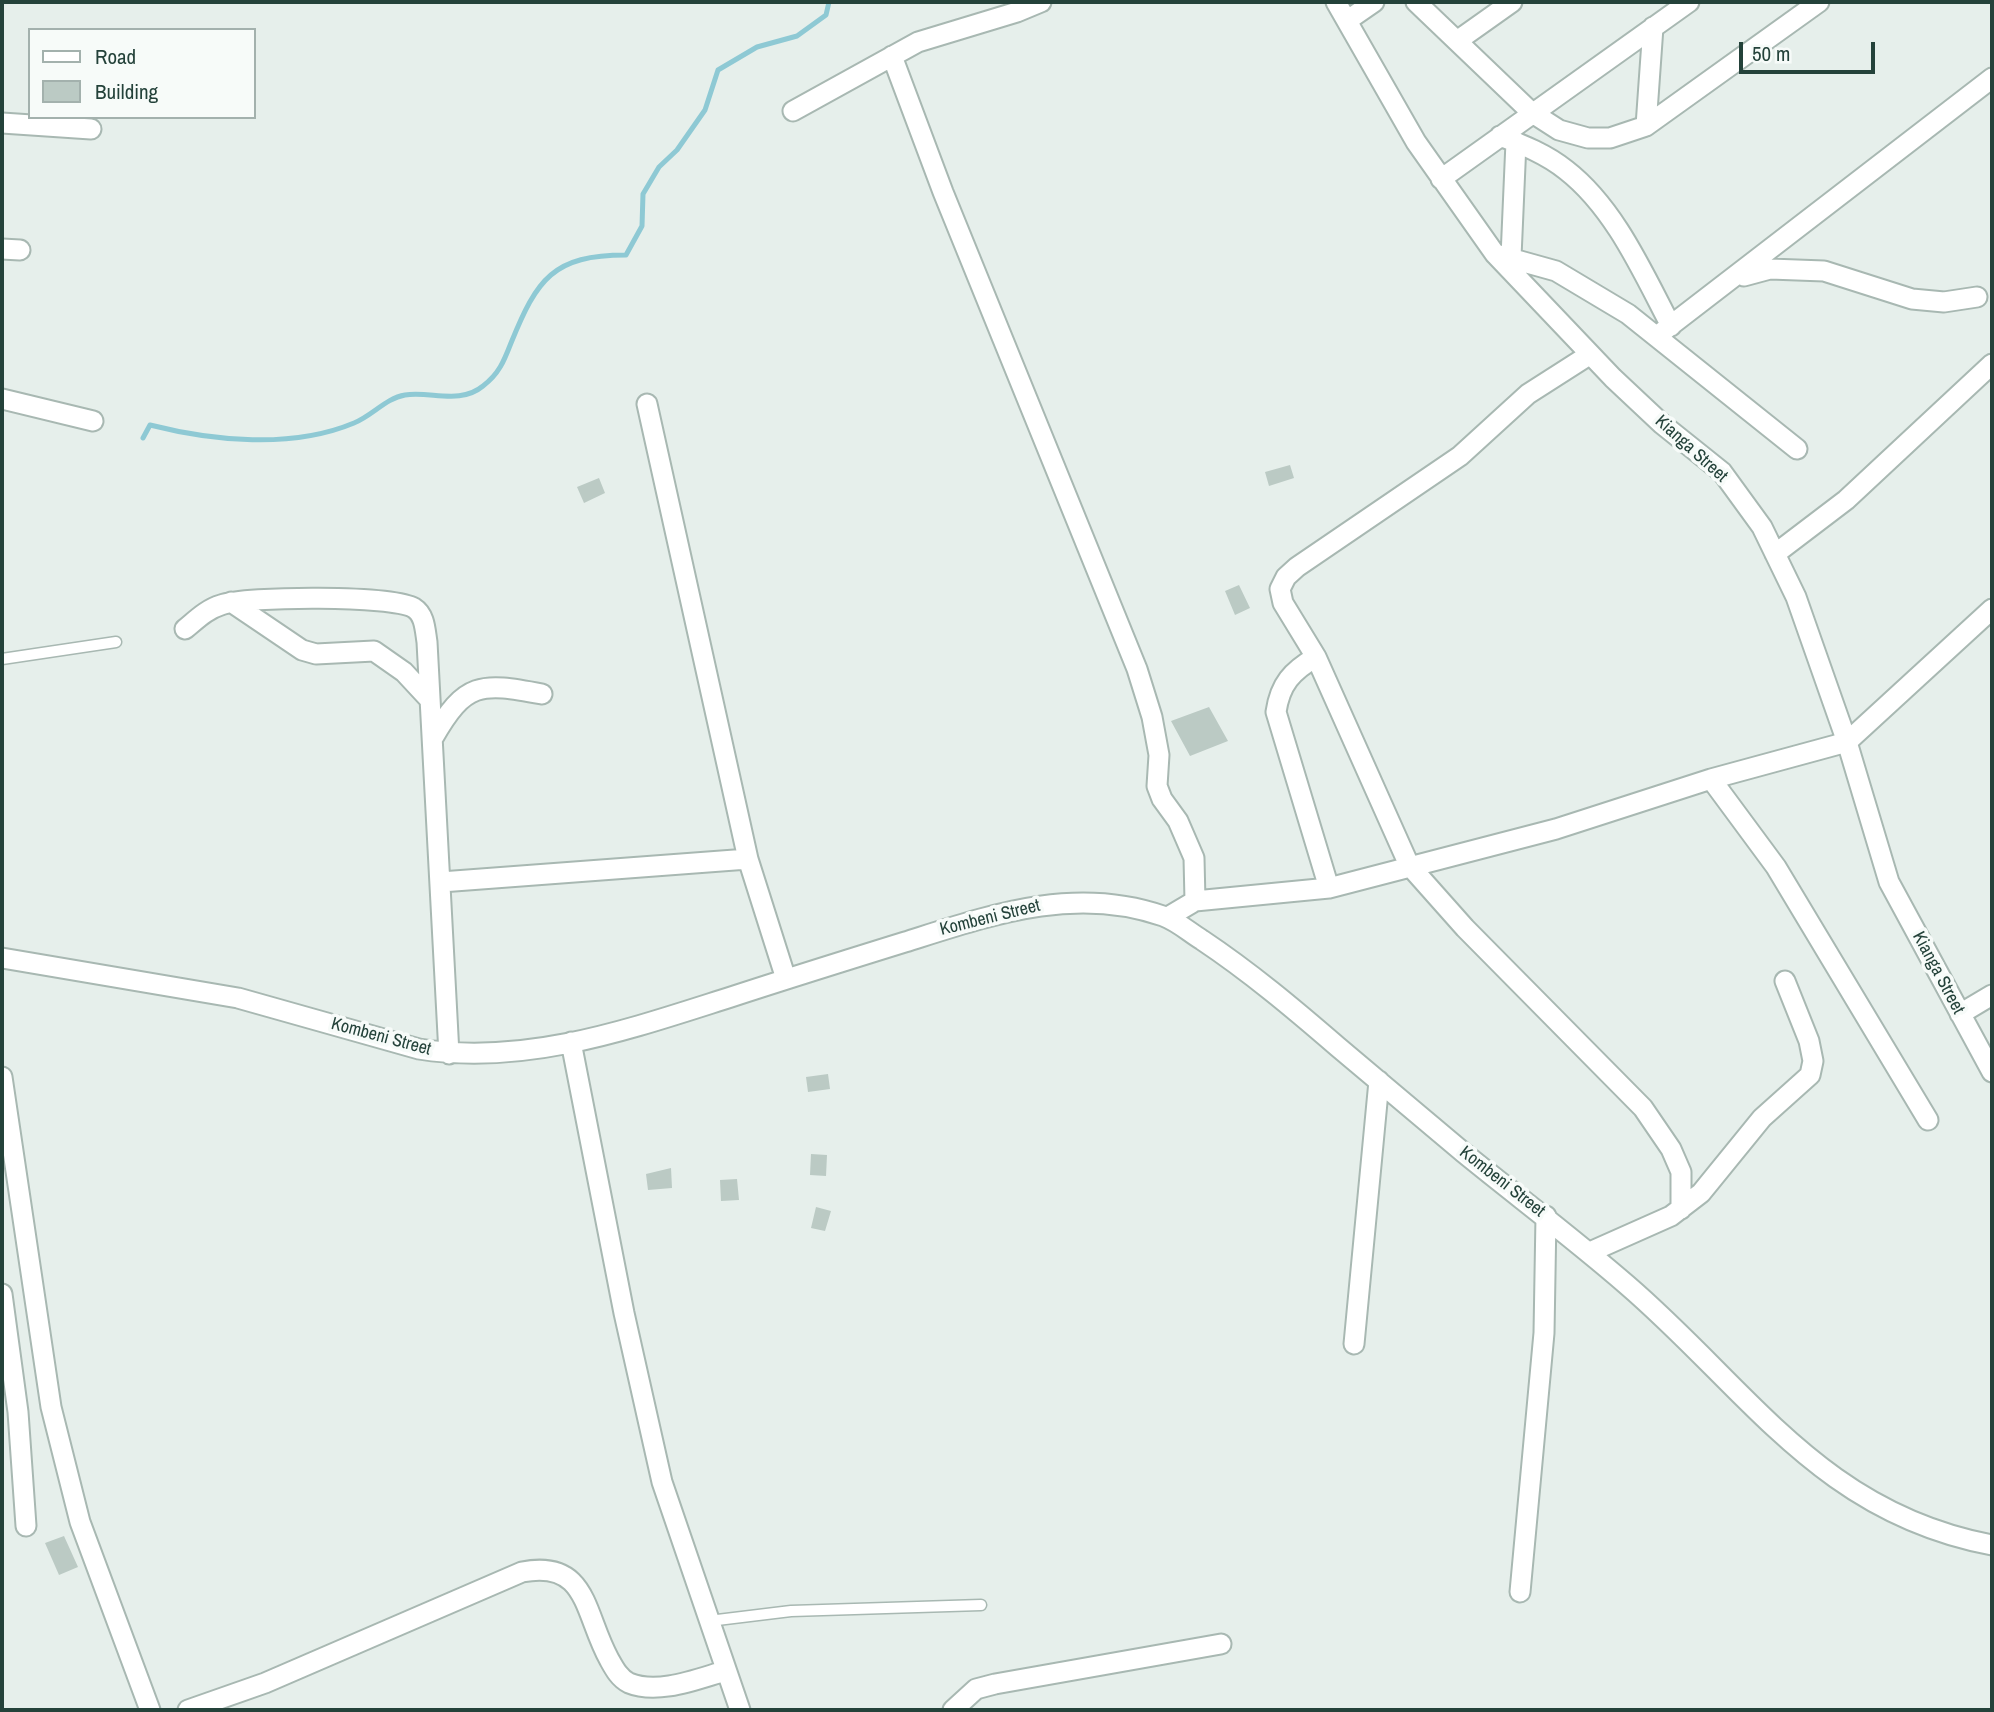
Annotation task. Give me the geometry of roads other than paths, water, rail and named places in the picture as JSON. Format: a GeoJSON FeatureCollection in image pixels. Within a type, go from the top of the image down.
{"type":"FeatureCollection","features":[{"type":"Feature","properties":{"kind":"street"},"geometry":{"type":"LineString","coordinates":[[793,111],[918,42],[1005,16],[1041,2]]}},
{"type":"Feature","properties":{"kind":"street","name":"Kianga Street"},"geometry":{"type":"LineString","coordinates":[[1336,2],[1349,20],[1416,142],[1441,179],[1503,256],[1589,355],[1662,424],[1722,472],[1762,527],[1796,597],[1847,742],[1889,883],[1992,1072]]}},
{"type":"Feature","properties":{"kind":"street"},"geometry":{"type":"LineString","coordinates":[[1349,20],[1374,2]]}},
{"type":"Feature","properties":{"kind":"street"},"geometry":{"type":"LineString","coordinates":[[1416,2],[1531,112],[1559,130],[1588,138],[1610,138],[1646,126],[1819,2]]}},
{"type":"Feature","properties":{"kind":"street"},"geometry":{"type":"LineString","coordinates":[[1457,41],[1512,2]]}},
{"type":"Feature","properties":{"kind":"street"},"geometry":{"type":"LineString","coordinates":[[1441,179],[1508,139],[1531,112],[1689,2]]}},
{"type":"Feature","properties":{"kind":"street"},"geometry":{"type":"LineString","coordinates":[[1646,126],[1653,27]]}},
{"type":"Feature","properties":{"kind":"street"},"geometry":{"type":"LineString","coordinates":[[892,56],[943,192],[1136,668],[1152,717],[1159,755],[1157,786],[1161,799],[1178,821],[1194,858],[1195,901]]}},
{"type":"Feature","properties":{"kind":"street"},"geometry":{"type":"LineString","coordinates":[[1664,331],[1992,79]]}},
{"type":"Feature","properties":{"kind":"street"},"geometry":{"type":"LineString","coordinates":[[2,123],[90,129]]}},
{"type":"Feature","properties":{"kind":"street"},"geometry":{"type":"LineString","coordinates":[[1508,139],[1503,256],[1556,271],[1664,331],[1797,449]]}},
{"type":"Feature","properties":{"kind":"street"},"geometry":{"type":"LineString","coordinates":[[1508,139],[1540,153],[1567,170],[1591,193],[1644,275],[1664,331]]}},
{"type":"Feature","properties":{"kind":"street"},"geometry":{"type":"LineString","coordinates":[[1736,278],[1770,269],[1824,271],[1912,299],[1944,302],[1977,297]]}},
{"type":"Feature","properties":{"kind":"street"},"geometry":{"type":"LineString","coordinates":[[1589,355],[1528,394],[1460,456],[1286,577],[1280,589],[1283,603],[1317,657],[1409,865],[1465,928],[1643,1108],[1671,1149],[1681,1172],[1681,1209]]}},
{"type":"Feature","properties":{"kind":"street"},"geometry":{"type":"LineString","coordinates":[[1775,554],[1846,500],[1992,363]]}},
{"type":"Feature","properties":{"kind":"street"},"geometry":{"type":"LineString","coordinates":[[2,398],[93,421]]}},
{"type":"Feature","properties":{"kind":"street"},"geometry":{"type":"LineString","coordinates":[[647,404],[748,859],[786,979]]}},
{"type":"Feature","properties":{"kind":"street"},"geometry":{"type":"LineString","coordinates":[[185,629],[219,605],[231,602],[369,600],[402,603],[416,609],[423,618],[428,642],[449,1054]]}},
{"type":"Feature","properties":{"kind":"street"},"geometry":{"type":"LineString","coordinates":[[231,602],[302,650],[316,654],[374,651],[404,672],[430,700]]}},
{"type":"Feature","properties":{"kind":"street"},"geometry":{"type":"LineString","coordinates":[[1168,917],[1195,901],[1329,888],[1409,865],[1556,829],[1711,779],[1847,742],[1992,609]]}},
{"type":"Feature","properties":{"kind":"street"},"geometry":{"type":"LineString","coordinates":[[1317,657],[1288,677],[1279,692],[1276,712],[1329,888]]}},
{"type":"Feature","properties":{"kind":"street"},"geometry":{"type":"LineString","coordinates":[[432,739],[455,702],[468,692],[486,687],[508,687],[542,694]]}},
{"type":"Feature","properties":{"kind":"street"},"geometry":{"type":"LineString","coordinates":[[1711,779],[1776,867],[1928,1120]]}},
{"type":"Feature","properties":{"kind":"street"},"geometry":{"type":"LineString","coordinates":[[441,882],[748,859]]}},
{"type":"Feature","properties":{"kind":"street","name":"Kombeni Street"},"geometry":{"type":"LineString","coordinates":[[2,958],[238,998],[410,1046],[449,1054],[518,1053],[658,1020],[1000,912],[1085,901],[1119,904],[1168,917],[1239,964],[1590,1252],[1667,1319],[1772,1428],[1806,1458],[1846,1486],[1926,1528],[1992,1545]]}},
{"type":"Feature","properties":{"kind":"street"},"geometry":{"type":"LineString","coordinates":[[1590,1252],[1647,1228],[1681,1209],[1708,1185],[1762,1118],[1811,1074],[1813,1061],[1809,1041],[1785,981]]}},
{"type":"Feature","properties":{"kind":"street"},"geometry":{"type":"LineString","coordinates":[[1960,1014],[1992,995]]}},
{"type":"Feature","properties":{"kind":"street"},"geometry":{"type":"LineString","coordinates":[[571,1042],[624,1313],[662,1482],[724,1671],[740,1710]]}},
{"type":"Feature","properties":{"kind":"street"},"geometry":{"type":"LineString","coordinates":[[2,1077],[51,1408],[80,1522],[149,1710]]}},
{"type":"Feature","properties":{"kind":"street"},"geometry":{"type":"LineString","coordinates":[[1354,1344],[1379,1081]]}},
{"type":"Feature","properties":{"kind":"street"},"geometry":{"type":"LineString","coordinates":[[1520,1592],[1544,1332],[1546,1216]]}},
{"type":"Feature","properties":{"kind":"street"},"geometry":{"type":"LineString","coordinates":[[2,1294],[10,1413],[26,1526]]}},
{"type":"Feature","properties":{"kind":"street"},"geometry":{"type":"LineString","coordinates":[[188,1710],[265,1683],[522,1572],[543,1568],[564,1573],[578,1590],[609,1659],[617,1673],[629,1683],[647,1686],[678,1684],[724,1671]]}},
{"type":"Feature","properties":{"kind":"street"},"geometry":{"type":"LineString","coordinates":[[953,1710],[975,1689],[995,1684],[1221,1644]]}},
{"type":"Feature","properties":{"kind":"lane"},"geometry":{"type":"LineString","coordinates":[[2,659],[116,642]]}},
{"type":"Feature","properties":{"kind":"lane"},"geometry":{"type":"LineString","coordinates":[[708,1621],[791,1611],[981,1605]]}},
{"type":"Feature","properties":{"kind":"waterway"},"geometry":{"type":"LineString","coordinates":[[143,438],[150,425],[226,438],[252,440],[305,437],[354,423],[385,403],[405,395],[455,396],[474,392],[497,372],[530,302],[551,275],[564,266],[581,260],[626,255],[642,226],[643,194],[659,167],[677,150],[705,110],[718,70],[757,47],[797,36],[826,15],[829,2]]}}]}
